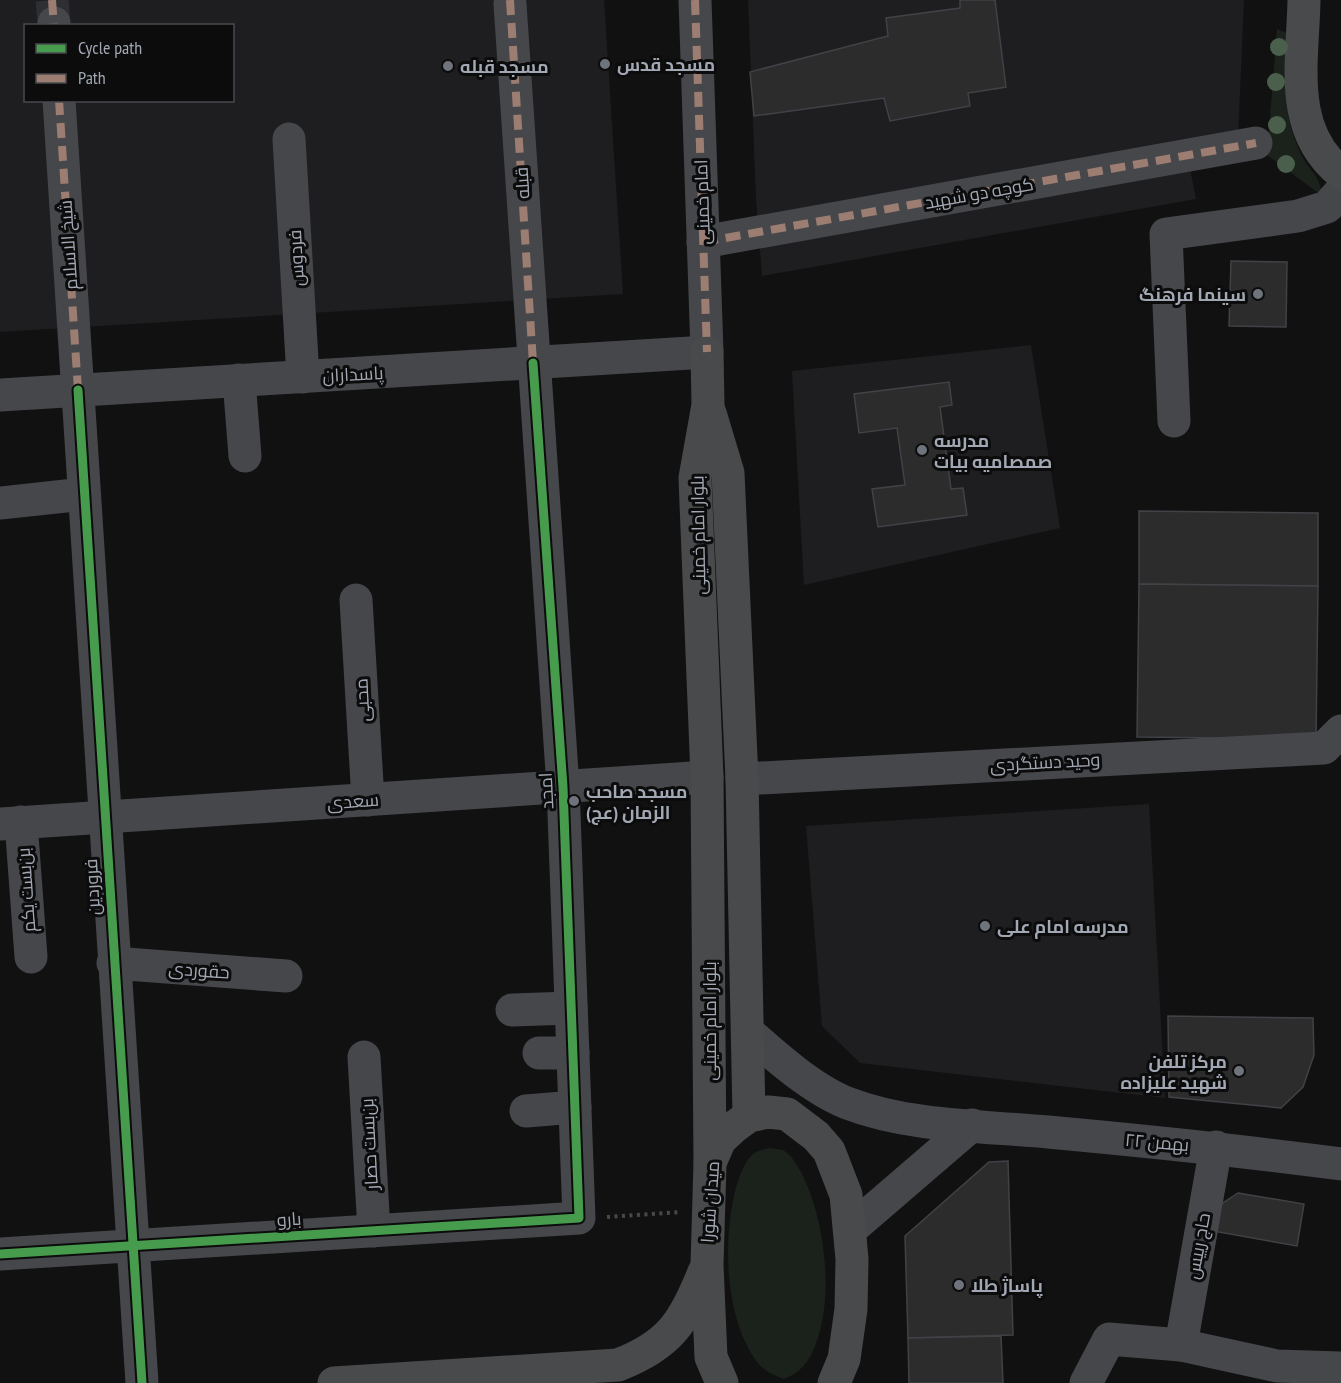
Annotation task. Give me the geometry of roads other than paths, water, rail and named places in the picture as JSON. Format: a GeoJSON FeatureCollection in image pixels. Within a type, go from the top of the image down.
{"type":"FeatureCollection","features":[{"type":"Feature","properties":{"kind":"main road"},"geometry":{"type":"LineString","coordinates":[[1304,0],[1302,97],[1304,119],[1313,140],[1341,173]]}},
{"type":"Feature","properties":{"kind":"main road","name":"امام خمینی"},"geometry":{"type":"LineString","coordinates":[[707,352],[708,405]]}},
{"type":"Feature","properties":{"kind":"main road","name":"بلوار امام خمینی"},"geometry":{"type":"LineString","coordinates":[[708,405],[695,478],[707,777],[710,1163]]}},
{"type":"Feature","properties":{"kind":"main road","name":"بلوار امام خمینی"},"geometry":{"type":"LineString","coordinates":[[708,405],[728,473],[742,779],[750,1116]]}},
{"type":"Feature","properties":{"kind":"main road"},"geometry":{"type":"LineString","coordinates":[[750,1116],[768,1112],[787,1114],[816,1136],[829,1151],[846,1195],[850,1230],[849,1334],[844,1359],[834,1383]]}},
{"type":"Feature","properties":{"kind":"main road","name":"میدان شورا"},"geometry":{"type":"LineString","coordinates":[[722,1383],[711,1357],[706,1265],[710,1163],[720,1140],[750,1116]]}},
{"type":"Feature","properties":{"kind":"main road"},"geometry":{"type":"LineString","coordinates":[[334,1383],[618,1365],[642,1356],[676,1329],[689,1308],[706,1265]]}},
{"type":"Feature","properties":{"kind":"street","name":"امام خمینی"},"geometry":{"type":"LineString","coordinates":[[695,0],[707,352]]}},
{"type":"Feature","properties":{"kind":"street","name":"قبله"},"geometry":{"type":"LineString","coordinates":[[510,4],[533,363]]}},
{"type":"Feature","properties":{"kind":"street","name":"شیخ الاسلام"},"geometry":{"type":"LineString","coordinates":[[59,102],[78,390]]}},
{"type":"Feature","properties":{"kind":"street","name":"فردوس"},"geometry":{"type":"LineString","coordinates":[[289,139],[303,377]]}},
{"type":"Feature","properties":{"kind":"street","name":"کوچه دو شهید"},"geometry":{"type":"LineString","coordinates":[[704,242],[1256,143]]}},
{"type":"Feature","properties":{"kind":"street"},"geometry":{"type":"LineString","coordinates":[[1174,421],[1166,234],[1298,216],[1327,207],[1341,191]]}},
{"type":"Feature","properties":{"kind":"street","name":"پاسداران"},"geometry":{"type":"LineString","coordinates":[[0,394],[78,390],[204,370],[239,380],[707,352]]}},
{"type":"Feature","properties":{"kind":"street","name":"امجد"},"geometry":{"type":"LineString","coordinates":[[533,363],[563,787],[579,1218]]}},
{"type":"Feature","properties":{"kind":"street"},"geometry":{"type":"LineString","coordinates":[[239,380],[245,456]]}},
{"type":"Feature","properties":{"kind":"street","name":"فروردین"},"geometry":{"type":"LineString","coordinates":[[78,390],[113,963],[142,1383]]}},
{"type":"Feature","properties":{"kind":"street"},"geometry":{"type":"LineString","coordinates":[[0,503],[84,494]]}},
{"type":"Feature","properties":{"kind":"street","name":"محبی"},"geometry":{"type":"LineString","coordinates":[[356,600],[368,800]]}},
{"type":"Feature","properties":{"kind":"street","name":"وحید دستگردی"},"geometry":{"type":"LineString","coordinates":[[742,779],[1223,745],[1324,748],[1341,731]]}},
{"type":"Feature","properties":{"kind":"street","name":"سعدی"},"geometry":{"type":"LineString","coordinates":[[11,823],[707,777]]}},
{"type":"Feature","properties":{"kind":"street","name":"بن‌بست یکم"},"geometry":{"type":"LineString","coordinates":[[11,823],[31,957]]}},
{"type":"Feature","properties":{"kind":"street","name":"حقوردی"},"geometry":{"type":"LineString","coordinates":[[113,963],[286,976]]}},
{"type":"Feature","properties":{"kind":"street"},"geometry":{"type":"LineString","coordinates":[[512,1010],[571,1008]]}},
{"type":"Feature","properties":{"kind":"street","name":"۲۲ بهمن"},"geometry":{"type":"LineString","coordinates":[[748,1032],[825,1092],[847,1103],[910,1118],[1215,1147],[1341,1164]]}},
{"type":"Feature","properties":{"kind":"street"},"geometry":{"type":"LineString","coordinates":[[539,1053],[573,1053]]}},
{"type":"Feature","properties":{"kind":"street","name":"بن‌بست حصار"},"geometry":{"type":"LineString","coordinates":[[364,1057],[374,1231]]}},
{"type":"Feature","properties":{"kind":"street"},"geometry":{"type":"LineString","coordinates":[[526,1110],[575,1107]]}},
{"type":"Feature","properties":{"kind":"street"},"geometry":{"type":"LineString","coordinates":[[850,1230],[972,1125]]}},
{"type":"Feature","properties":{"kind":"street","name":"حاج رییس"},"geometry":{"type":"LineString","coordinates":[[1181,1345],[1215,1147]]}},
{"type":"Feature","properties":{"kind":"street","name":"بارو"},"geometry":{"type":"LineString","coordinates":[[0,1254],[579,1218]]}},
{"type":"Feature","properties":{"kind":"street"},"geometry":{"type":"LineString","coordinates":[[1086,1383],[1109,1339],[1181,1345],[1277,1366],[1341,1368]]}},
{"type":"Feature","properties":{"kind":"tunnel"},"geometry":{"type":"LineString","coordinates":[[52,0],[54,23]]}},
{"type":"Feature","properties":{"kind":"place","name":"مسجد قدس"},"geometry":{"type":"Point","coordinates":[605,64]}},
{"type":"Feature","properties":{"kind":"place","name":"مسجد قبله"},"geometry":{"type":"Point","coordinates":[448,66]}},
{"type":"Feature","properties":{"kind":"place","name":"سینما فرهنگ"},"geometry":{"type":"Point","coordinates":[1258,294]}},
{"type":"Feature","properties":{"kind":"place","name":"مدرسه صمصامیه بیات"},"geometry":{"type":"Point","coordinates":[922,450]}},
{"type":"Feature","properties":{"kind":"place","name":"مسجد صاحب الزمان (عج)"},"geometry":{"type":"Point","coordinates":[574,801]}},
{"type":"Feature","properties":{"kind":"place","name":"مدرسه امام علی"},"geometry":{"type":"Point","coordinates":[985,926]}},
{"type":"Feature","properties":{"kind":"place","name":"مرکز تلفن شهید علیزاده"},"geometry":{"type":"Point","coordinates":[1239,1071]}},
{"type":"Feature","properties":{"kind":"place","name":"پاساژ طلا"},"geometry":{"type":"Point","coordinates":[959,1285]}}]}
